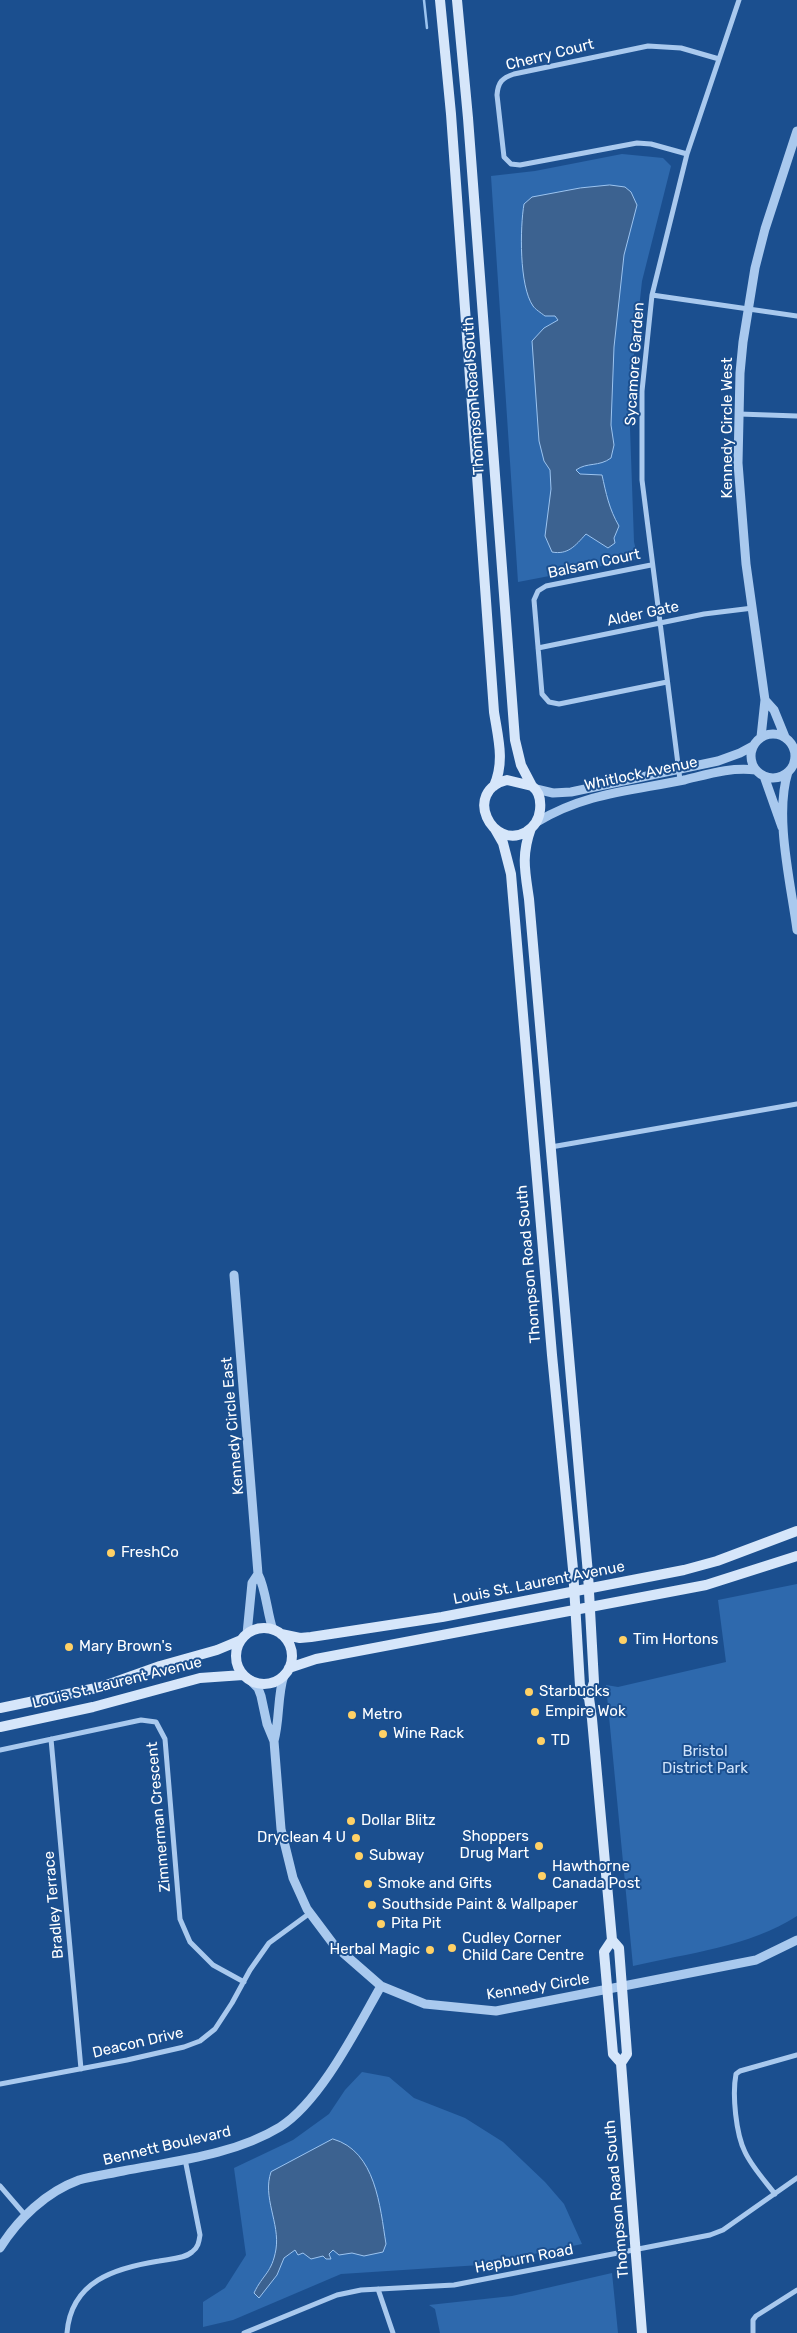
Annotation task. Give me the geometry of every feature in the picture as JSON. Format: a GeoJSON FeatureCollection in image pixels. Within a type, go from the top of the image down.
{"type":"FeatureCollection","features":[{"type":"Feature","properties":{"kind":"main road","name":"Thompson Road South"},"geometry":{"type":"LineString","coordinates":[[440,0],[451,114],[494,712],[501,756],[499,775],[494,786]]}},
{"type":"Feature","properties":{"kind":"main road","name":"Thompson Road South"},"geometry":{"type":"LineString","coordinates":[[458,0],[515,740],[521,765],[534,788]]}},
{"type":"Feature","properties":{"kind":"main road"},"geometry":{"type":"LineString","coordinates":[[507,780],[534,788],[541,806],[534,825],[522,833],[513,835],[503,834],[495,829],[484,813],[484,803],[487,794],[494,786],[507,780]]}},
{"type":"Feature","properties":{"kind":"main road","name":"Thompson Road South"},"geometry":{"type":"LineString","coordinates":[[534,825],[523,856],[529,899],[589,1588],[594,1682],[589,1698],[612,1940],[619,1948],[623,1986],[627,2054],[621,2063]]}},
{"type":"Feature","properties":{"kind":"main road","name":"Thompson Road South"},"geometry":{"type":"LineString","coordinates":[[495,829],[503,843],[511,874],[574,1591],[580,1686],[589,1698]]}},
{"type":"Feature","properties":{"kind":"main road","name":"Louis St. Laurent Avenue"},"geometry":{"type":"LineString","coordinates":[[277,1632],[311,1637],[442,1617],[684,1570],[717,1561],[797,1531]]}},
{"type":"Feature","properties":{"kind":"main road"},"geometry":{"type":"LineString","coordinates":[[286,1672],[291,1650],[277,1632],[264,1628],[244,1637],[236,1658],[246,1678],[268,1684],[286,1672],[316,1659],[706,1585],[797,1556]]}},
{"type":"Feature","properties":{"kind":"main road","name":"Louis St. Laurent Avenue"},"geometry":{"type":"LineString","coordinates":[[0,1708],[101,1687],[160,1666],[217,1650],[244,1637]]}},
{"type":"Feature","properties":{"kind":"main road","name":"Louis St. Laurent Avenue"},"geometry":{"type":"LineString","coordinates":[[0,1727],[93,1707],[210,1676],[246,1678]]}},
{"type":"Feature","properties":{"kind":"main road","name":"Thompson Road South"},"geometry":{"type":"LineString","coordinates":[[612,1940],[604,1952],[613,2054],[621,2063],[642,2333]]}},
{"type":"Feature","properties":{"kind":"street","name":"Sycamore Garden"},"geometry":{"type":"LineString","coordinates":[[680,780],[651,565],[642,480],[642,391],[652,295],[687,154],[739,0]]}},
{"type":"Feature","properties":{"kind":"street","name":"Cherry Court"},"geometry":{"type":"LineString","coordinates":[[687,154],[651,144],[637,143],[520,165],[511,164],[504,157],[497,95],[498,85],[504,77],[514,74],[648,46],[681,48],[719,59]]}},
{"type":"Feature","properties":{"kind":"street","name":"Kennedy Circle West"},"geometry":{"type":"LineString","coordinates":[[761,737],[765,700],[752,608],[740,496],[738,414],[742,349],[748,310],[765,229],[797,131]]}},
{"type":"Feature","properties":{"kind":"street"},"geometry":{"type":"LineString","coordinates":[[652,295],[797,316]]}},
{"type":"Feature","properties":{"kind":"street"},"geometry":{"type":"LineString","coordinates":[[738,414],[797,416]]}},
{"type":"Feature","properties":{"kind":"street","name":"Balsam Court"},"geometry":{"type":"LineString","coordinates":[[651,565],[546,586],[538,591],[534,600],[542,694],[549,702],[559,704],[667,682]]}},
{"type":"Feature","properties":{"kind":"street","name":"Alder Gate"},"geometry":{"type":"LineString","coordinates":[[538,648],[704,614],[752,608]]}},
{"type":"Feature","properties":{"kind":"street","name":"Kennedy Circle West"},"geometry":{"type":"LineString","coordinates":[[765,700],[774,710],[790,740]]}},
{"type":"Feature","properties":{"kind":"street"},"geometry":{"type":"LineString","coordinates":[[788,772],[776,778],[764,776],[756,770],[751,758],[753,746],[761,737],[772,734],[790,740],[795,752],[795,763],[788,772],[784,784],[783,832],[797,930]]}},
{"type":"Feature","properties":{"kind":"street","name":"Whitlock Avenue"},"geometry":{"type":"LineString","coordinates":[[534,788],[564,793],[718,761],[753,746]]}},
{"type":"Feature","properties":{"kind":"street","name":"Whitlock Avenue"},"geometry":{"type":"LineString","coordinates":[[534,825],[567,805],[588,798],[722,770],[756,770]]}},
{"type":"Feature","properties":{"kind":"street"},"geometry":{"type":"LineString","coordinates":[[764,776],[783,832]]}},
{"type":"Feature","properties":{"kind":"street"},"geometry":{"type":"LineString","coordinates":[[551,1147],[797,1104]]}},
{"type":"Feature","properties":{"kind":"street","name":"Kennedy Circle East"},"geometry":{"type":"LineString","coordinates":[[234,1275],[258,1574],[262,1582],[267,1611],[277,1632]]}},
{"type":"Feature","properties":{"kind":"street","name":"Kennedy Circle East"},"geometry":{"type":"LineString","coordinates":[[244,1637],[252,1583],[258,1574]]}},
{"type":"Feature","properties":{"kind":"street","name":"Kennedy Circle"},"geometry":{"type":"LineString","coordinates":[[274,1741],[279,1724],[281,1686],[286,1672]]}},
{"type":"Feature","properties":{"kind":"street","name":"Kennedy Circle"},"geometry":{"type":"LineString","coordinates":[[246,1678],[258,1688],[267,1724],[274,1741],[281,1829],[293,1878],[310,1913],[334,1945],[381,1986],[425,2004],[496,2012],[756,1960],[797,1940]]}},
{"type":"Feature","properties":{"kind":"street","name":"Zimmerman Crescent"},"geometry":{"type":"LineString","coordinates":[[0,1750],[141,1720],[156,1722],[160,1726],[165,1739],[180,1919],[190,1942],[213,1965],[244,1982]]}},
{"type":"Feature","properties":{"kind":"street","name":"Bradley Terrace"},"geometry":{"type":"LineString","coordinates":[[51,1739],[81,2068]]}},
{"type":"Feature","properties":{"kind":"street","name":"Deacon Drive"},"geometry":{"type":"LineString","coordinates":[[0,2084],[184,2047],[200,2041],[215,2029],[268,1943],[310,1913]]}},
{"type":"Feature","properties":{"kind":"street","name":"Bennett Boulevard"},"geometry":{"type":"LineString","coordinates":[[0,2248],[25,2215],[59,2190],[79,2180],[185,2159],[239,2144],[279,2127],[296,2114],[322,2083],[381,1986]]}},
{"type":"Feature","properties":{"kind":"street"},"geometry":{"type":"LineString","coordinates":[[775,2194],[743,2150],[739,2137],[735,2080],[736,2074],[745,2069],[797,2055]]}},
{"type":"Feature","properties":{"kind":"street"},"geometry":{"type":"LineString","coordinates":[[67,2333],[70,2314],[86,2290],[105,2274],[135,2265],[186,2256],[197,2247],[200,2235],[185,2159]]}},
{"type":"Feature","properties":{"kind":"street","name":"Hepburn Road"},"geometry":{"type":"LineString","coordinates":[[244,2333],[337,2296],[361,2290],[454,2285],[710,2235],[723,2230],[797,2178]]}},
{"type":"Feature","properties":{"kind":"street"},"geometry":{"type":"LineString","coordinates":[[0,2186],[25,2215]]}},
{"type":"Feature","properties":{"kind":"street"},"geometry":{"type":"LineString","coordinates":[[378,2288],[393,2333]]}},
{"type":"Feature","properties":{"kind":"street"},"geometry":{"type":"LineString","coordinates":[[753,2333],[753,2320],[756,2316],[797,2290]]}},
{"type":"Feature","properties":{"kind":"green space"},"geometry":{"type":"Polygon","coordinates":[[[622,154],[663,158],[671,166],[642,281],[629,400],[634,542],[638,559],[518,582],[491,176],[535,171],[622,154]]]}},
{"type":"Feature","properties":{"kind":"green space","name":"Bristol District Park"},"geometry":{"type":"Polygon","coordinates":[[[797,1584],[797,1916],[778,1927],[739,1942],[633,1966],[606,1685],[618,1687],[726,1662],[718,1600],[797,1584]]]}},
{"type":"Feature","properties":{"kind":"green space"},"geometry":{"type":"Polygon","coordinates":[[[362,2072],[389,2077],[414,2098],[465,2118],[503,2142],[545,2182],[564,2204],[582,2244],[480,2265],[341,2274],[233,2320],[203,2327],[203,2302],[225,2288],[246,2255],[234,2168],[293,2140],[329,2114],[345,2090],[362,2072]]]}},
{"type":"Feature","properties":{"kind":"green space"},"geometry":{"type":"Polygon","coordinates":[[[612,2273],[618,2333],[440,2333],[435,2309],[429,2305],[512,2296],[612,2273]]]}},
{"type":"Feature","properties":{"kind":"shaded area"},"geometry":{"type":"Polygon","coordinates":[[[610,185],[625,187],[631,192],[637,205],[624,255],[614,347],[611,425],[614,445],[611,458],[607,461],[584,466],[576,470],[580,474],[602,475],[610,507],[619,526],[614,538],[615,543],[608,548],[586,534],[575,546],[567,551],[558,553],[552,552],[545,536],[551,489],[550,470],[544,461],[539,441],[532,341],[544,328],[558,320],[555,316],[545,316],[538,311],[528,297],[522,256],[524,204],[532,197],[580,188],[610,185]]]}},
{"type":"Feature","properties":{"kind":"shaded area"},"geometry":{"type":"Polygon","coordinates":[[[333,2139],[347,2145],[359,2155],[367,2168],[378,2198],[386,2244],[383,2252],[364,2256],[352,2253],[339,2255],[333,2250],[329,2254],[331,2259],[326,2259],[323,2256],[311,2259],[303,2253],[298,2255],[295,2250],[284,2258],[277,2275],[259,2298],[254,2293],[270,2268],[277,2239],[269,2191],[271,2172],[333,2139]]]}},
{"type":"Feature","properties":{"kind":"waterway"},"geometry":{"type":"LineString","coordinates":[[424,0],[427,28]]}},
{"type":"Feature","properties":{"kind":"place","name":"FreshCo"},"geometry":{"type":"Point","coordinates":[111,1553]}},
{"type":"Feature","properties":{"kind":"place","name":"Tim Hortons"},"geometry":{"type":"Point","coordinates":[623,1640]}},
{"type":"Feature","properties":{"kind":"place","name":"Mary Brown's"},"geometry":{"type":"Point","coordinates":[69,1647]}},
{"type":"Feature","properties":{"kind":"place","name":"Starbucks"},"geometry":{"type":"Point","coordinates":[529,1692]}},
{"type":"Feature","properties":{"kind":"place","name":"Empire Wok"},"geometry":{"type":"Point","coordinates":[535,1712]}},
{"type":"Feature","properties":{"kind":"place","name":"Metro"},"geometry":{"type":"Point","coordinates":[352,1715]}},
{"type":"Feature","properties":{"kind":"place","name":"Wine Rack"},"geometry":{"type":"Point","coordinates":[383,1734]}},
{"type":"Feature","properties":{"kind":"place","name":"TD"},"geometry":{"type":"Point","coordinates":[541,1741]}},
{"type":"Feature","properties":{"kind":"place","name":"Dollar Blitz"},"geometry":{"type":"Point","coordinates":[351,1821]}},
{"type":"Feature","properties":{"kind":"place","name":"Dryclean 4 U"},"geometry":{"type":"Point","coordinates":[356,1838]}},
{"type":"Feature","properties":{"kind":"place","name":"Shoppers Drug Mart"},"geometry":{"type":"Point","coordinates":[539,1846]}},
{"type":"Feature","properties":{"kind":"place","name":"Subway"},"geometry":{"type":"Point","coordinates":[359,1856]}},
{"type":"Feature","properties":{"kind":"place","name":"Hawthorne Canada Post"},"geometry":{"type":"Point","coordinates":[542,1876]}},
{"type":"Feature","properties":{"kind":"place","name":"Smoke and Gifts"},"geometry":{"type":"Point","coordinates":[368,1884]}},
{"type":"Feature","properties":{"kind":"place","name":"Southside Paint & Wallpaper"},"geometry":{"type":"Point","coordinates":[372,1905]}},
{"type":"Feature","properties":{"kind":"place","name":"Pita Pit"},"geometry":{"type":"Point","coordinates":[381,1924]}},
{"type":"Feature","properties":{"kind":"place","name":"Cudley Corner Child Care Centre"},"geometry":{"type":"Point","coordinates":[452,1948]}},
{"type":"Feature","properties":{"kind":"place","name":"Herbal Magic"},"geometry":{"type":"Point","coordinates":[430,1950]}}]}
